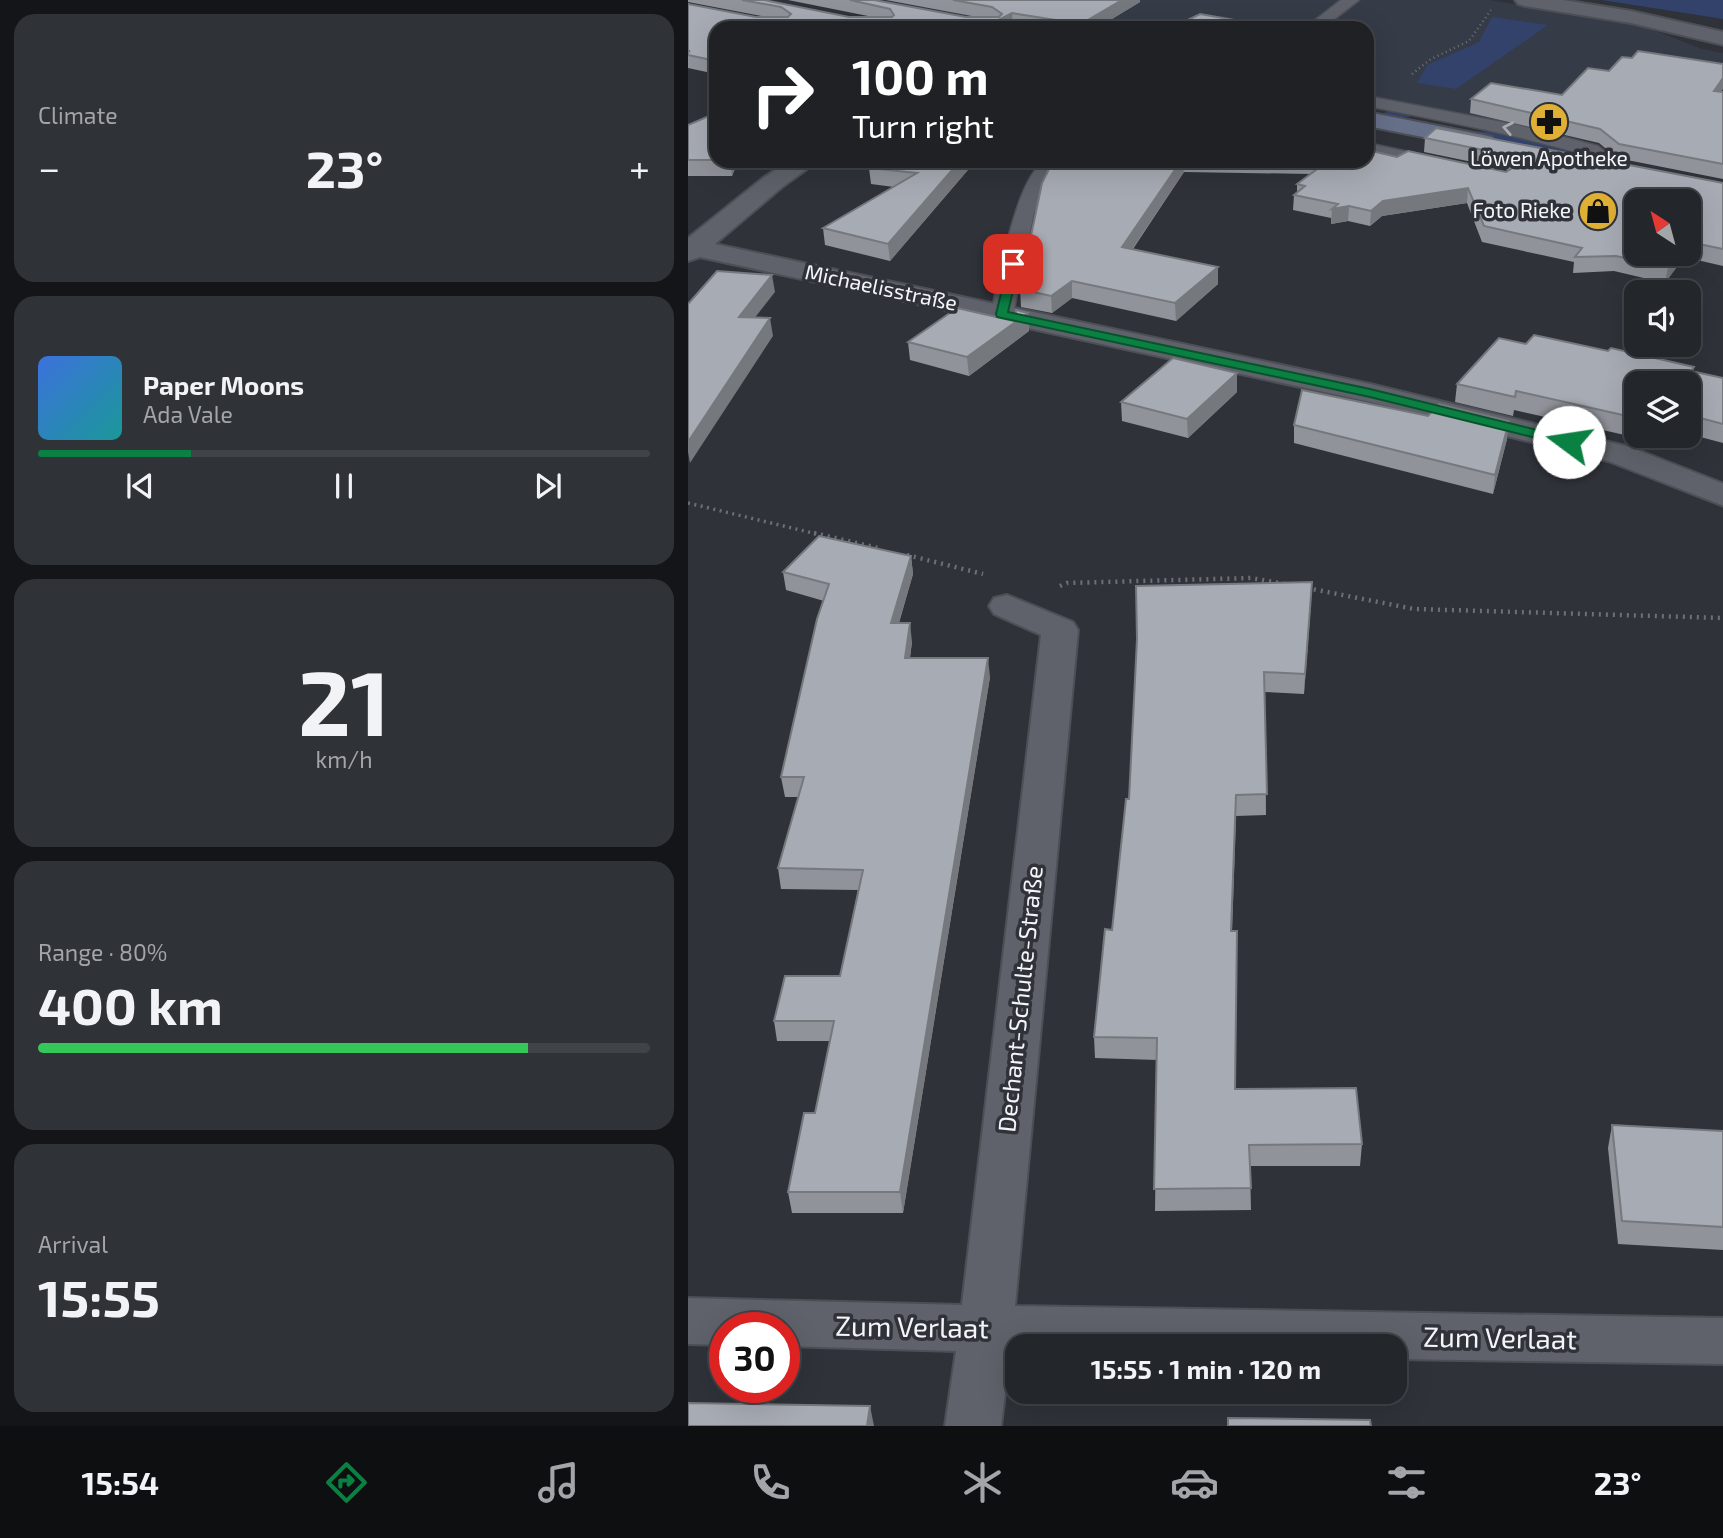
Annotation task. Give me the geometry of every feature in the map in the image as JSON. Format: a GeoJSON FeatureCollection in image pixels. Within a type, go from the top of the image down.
{"type":"FeatureCollection","features":[{"type":"Feature","properties":{"kind":"main road"},"geometry":{"type":"LineString","coordinates":[[1374,109],[1630,175],[1577,172]]}},
{"type":"Feature","properties":{"kind":"main road"},"geometry":{"type":"LineString","coordinates":[[1374,131],[1498,156]]}},
{"type":"Feature","properties":{"kind":"street"},"geometry":{"type":"LineString","coordinates":[[1525,0],[1631,17],[1723,39]]}},
{"type":"Feature","properties":{"kind":"street"},"geometry":{"type":"LineString","coordinates":[[689,249],[772,183],[795,168]]}},
{"type":"Feature","properties":{"kind":"street","name":"Michaelisstraße"},"geometry":{"type":"LineString","coordinates":[[689,249],[1370,393],[1606,451],[1723,496]]}},
{"type":"Feature","properties":{"kind":"street","name":"Dechant-Schulte-Straße"},"geometry":{"type":"LineString","coordinates":[[973,1426],[986,1329],[1060,630],[1007,606]]}},
{"type":"Feature","properties":{"kind":"street","name":"Zum Verlaat"},"geometry":{"type":"LineString","coordinates":[[688,1321],[986,1329],[1723,1341]]}},
{"type":"Feature","properties":{"kind":"lane"},"geometry":{"type":"LineString","coordinates":[[1322,21],[1351,0]]}},
{"type":"Feature","properties":{"kind":"lane"},"geometry":{"type":"LineString","coordinates":[[1374,150],[1455,167]]}},
{"type":"Feature","properties":{"kind":"lane"},"geometry":{"type":"LineString","coordinates":[[1002,314],[1024,213],[1045,169]]}},
{"type":"Feature","properties":{"kind":"path"},"geometry":{"type":"LineString","coordinates":[[1374,107],[1400,90],[1422,62],[1473,39],[1486,12],[1497,6]]}},
{"type":"Feature","properties":{"kind":"path"},"geometry":{"type":"LineString","coordinates":[[688,503],[889,551]]}},
{"type":"Feature","properties":{"kind":"path"},"geometry":{"type":"LineString","coordinates":[[903,554],[983,574],[1007,606],[1067,583],[1252,578],[1292,586]]}},
{"type":"Feature","properties":{"kind":"path"},"geometry":{"type":"LineString","coordinates":[[1306,588],[1414,609],[1723,618]]}},
{"type":"Feature","properties":{"kind":"shaded area"},"geometry":{"type":"Polygon","coordinates":[[[867,0],[1489,0],[1641,25],[1702,49],[1723,53],[1723,161],[1374,97],[1374,21],[979,21],[867,0]]]}},
{"type":"Feature","properties":{"kind":"shaded area"},"geometry":{"type":"Polygon","coordinates":[[[1602,0],[1723,0],[1723,19],[1602,0]]]}},
{"type":"Feature","properties":{"kind":"shaded area"},"geometry":{"type":"Polygon","coordinates":[[[1492,17],[1548,25],[1456,89],[1417,83],[1427,65],[1479,42],[1492,17]]]}},
{"type":"Feature","properties":{"kind":"shaded area"},"geometry":{"type":"Polygon","coordinates":[[[1388,110],[1410,113],[1410,117],[1403,117],[1402,120],[1452,126],[1454,131],[1501,132],[1572,150],[1571,153],[1378,118],[1388,110]]]}},
{"type":"Feature","properties":{"kind":"building"},"geometry":{"type":"Polygon","coordinates":[[[742,0],[764,0],[849,17],[894,15],[890,9],[850,0],[874,0],[966,17],[999,17],[1002,14],[992,7],[953,0],[1122,0],[1086,21],[1062,21],[1012,13],[997,21],[709,21],[709,60],[688,55],[688,4],[756,17],[788,17],[791,14],[781,7],[742,0]]]}},
{"type":"Feature","properties":{"kind":"building"},"geometry":{"type":"Polygon","coordinates":[[[1200,14],[1240,21],[1186,21],[1200,14]]]}},
{"type":"Feature","properties":{"kind":"building"},"geometry":{"type":"Polygon","coordinates":[[[1638,51],[1723,64],[1723,78],[1714,91],[1723,92],[1723,164],[1619,144],[1600,129],[1471,99],[1491,83],[1562,95],[1588,68],[1609,71],[1622,57],[1632,58],[1638,51]]]}},
{"type":"Feature","properties":{"kind":"building"},"geometry":{"type":"Polygon","coordinates":[[[709,116],[709,160],[688,160],[688,125],[709,116]]]}},
{"type":"Feature","properties":{"kind":"building"},"geometry":{"type":"Polygon","coordinates":[[[1436,128],[1723,183],[1723,249],[1701,244],[1701,189],[1624,189],[1624,258],[1575,257],[1582,248],[1484,226],[1468,188],[1383,201],[1371,211],[1349,206],[1332,209],[1338,204],[1294,195],[1305,186],[1297,184],[1319,168],[1374,168],[1374,152],[1397,157],[1408,151],[1506,172],[1519,164],[1507,155],[1425,138],[1436,128]]]}},
{"type":"Feature","properties":{"kind":"building"},"geometry":{"type":"Polygon","coordinates":[[[869,168],[954,168],[888,244],[823,228],[917,173],[869,168]]]}},
{"type":"Feature","properties":{"kind":"building"},"geometry":{"type":"Polygon","coordinates":[[[1050,168],[1176,168],[1122,247],[1218,267],[1175,303],[1072,281],[1051,296],[1020,289],[1042,183],[1050,168]]]}},
{"type":"Feature","properties":{"kind":"building"},"geometry":{"type":"Polygon","coordinates":[[[717,271],[772,275],[739,317],[770,318],[688,442],[688,304],[717,271]]]}},
{"type":"Feature","properties":{"kind":"building"},"geometry":{"type":"Polygon","coordinates":[[[957,308],[1014,321],[1016,310],[1028,313],[967,357],[908,342],[957,308]]]}},
{"type":"Feature","properties":{"kind":"building"},"geometry":{"type":"Polygon","coordinates":[[[1534,335],[1608,351],[1611,348],[1624,351],[1624,357],[1650,357],[1694,367],[1691,371],[1624,371],[1624,415],[1516,391],[1515,397],[1457,384],[1499,338],[1526,344],[1534,335]]]}},
{"type":"Feature","properties":{"kind":"building"},"geometry":{"type":"Polygon","coordinates":[[[1173,358],[1237,373],[1187,419],[1121,402],[1173,358]]]}},
{"type":"Feature","properties":{"kind":"building"},"geometry":{"type":"Polygon","coordinates":[[[1701,373],[1723,378],[1723,424],[1701,418],[1701,373]]]}},
{"type":"Feature","properties":{"kind":"building"},"geometry":{"type":"Polygon","coordinates":[[[1302,390],[1428,416],[1439,404],[1509,421],[1495,475],[1294,425],[1302,390]]]}},
{"type":"Feature","properties":{"kind":"building"},"geometry":{"type":"Polygon","coordinates":[[[819,536],[911,556],[891,623],[910,623],[905,658],[988,658],[900,1192],[788,1192],[804,1113],[815,1113],[834,1021],[774,1021],[785,976],[840,976],[863,870],[778,868],[804,777],[781,777],[817,619],[829,584],[783,572],[819,536]]]}},
{"type":"Feature","properties":{"kind":"building"},"geometry":{"type":"Polygon","coordinates":[[[1312,582],[1305,674],[1264,672],[1267,794],[1236,795],[1231,931],[1237,931],[1235,1089],[1356,1088],[1362,1144],[1249,1145],[1251,1188],[1154,1189],[1157,1038],[1094,1037],[1105,929],[1112,930],[1126,799],[1129,799],[1137,639],[1136,586],[1312,582]]]}},
{"type":"Feature","properties":{"kind":"building"},"geometry":{"type":"Polygon","coordinates":[[[1612,1125],[1723,1131],[1723,1227],[1622,1221],[1612,1125]]]}},
{"type":"Feature","properties":{"kind":"building"},"geometry":{"type":"Polygon","coordinates":[[[688,1403],[870,1406],[867,1426],[688,1426],[688,1403]]]}},
{"type":"Feature","properties":{"kind":"building"},"geometry":{"type":"Polygon","coordinates":[[[1228,1418],[1370,1420],[1371,1426],[1228,1426],[1228,1418]]]}},
{"type":"Feature","properties":{"kind":"place","name":"Löwen Apotheke"},"geometry":{"type":"Point","coordinates":[1549,122]}},
{"type":"Feature","properties":{"kind":"place","name":"Foto Rieke"},"geometry":{"type":"Point","coordinates":[1598,211]}},
{"type":"Feature","properties":{"kind":"route"},"geometry":{"type":"LineString","coordinates":[[1013,264],[1002,314],[1370,393],[1569,442]]}}]}
